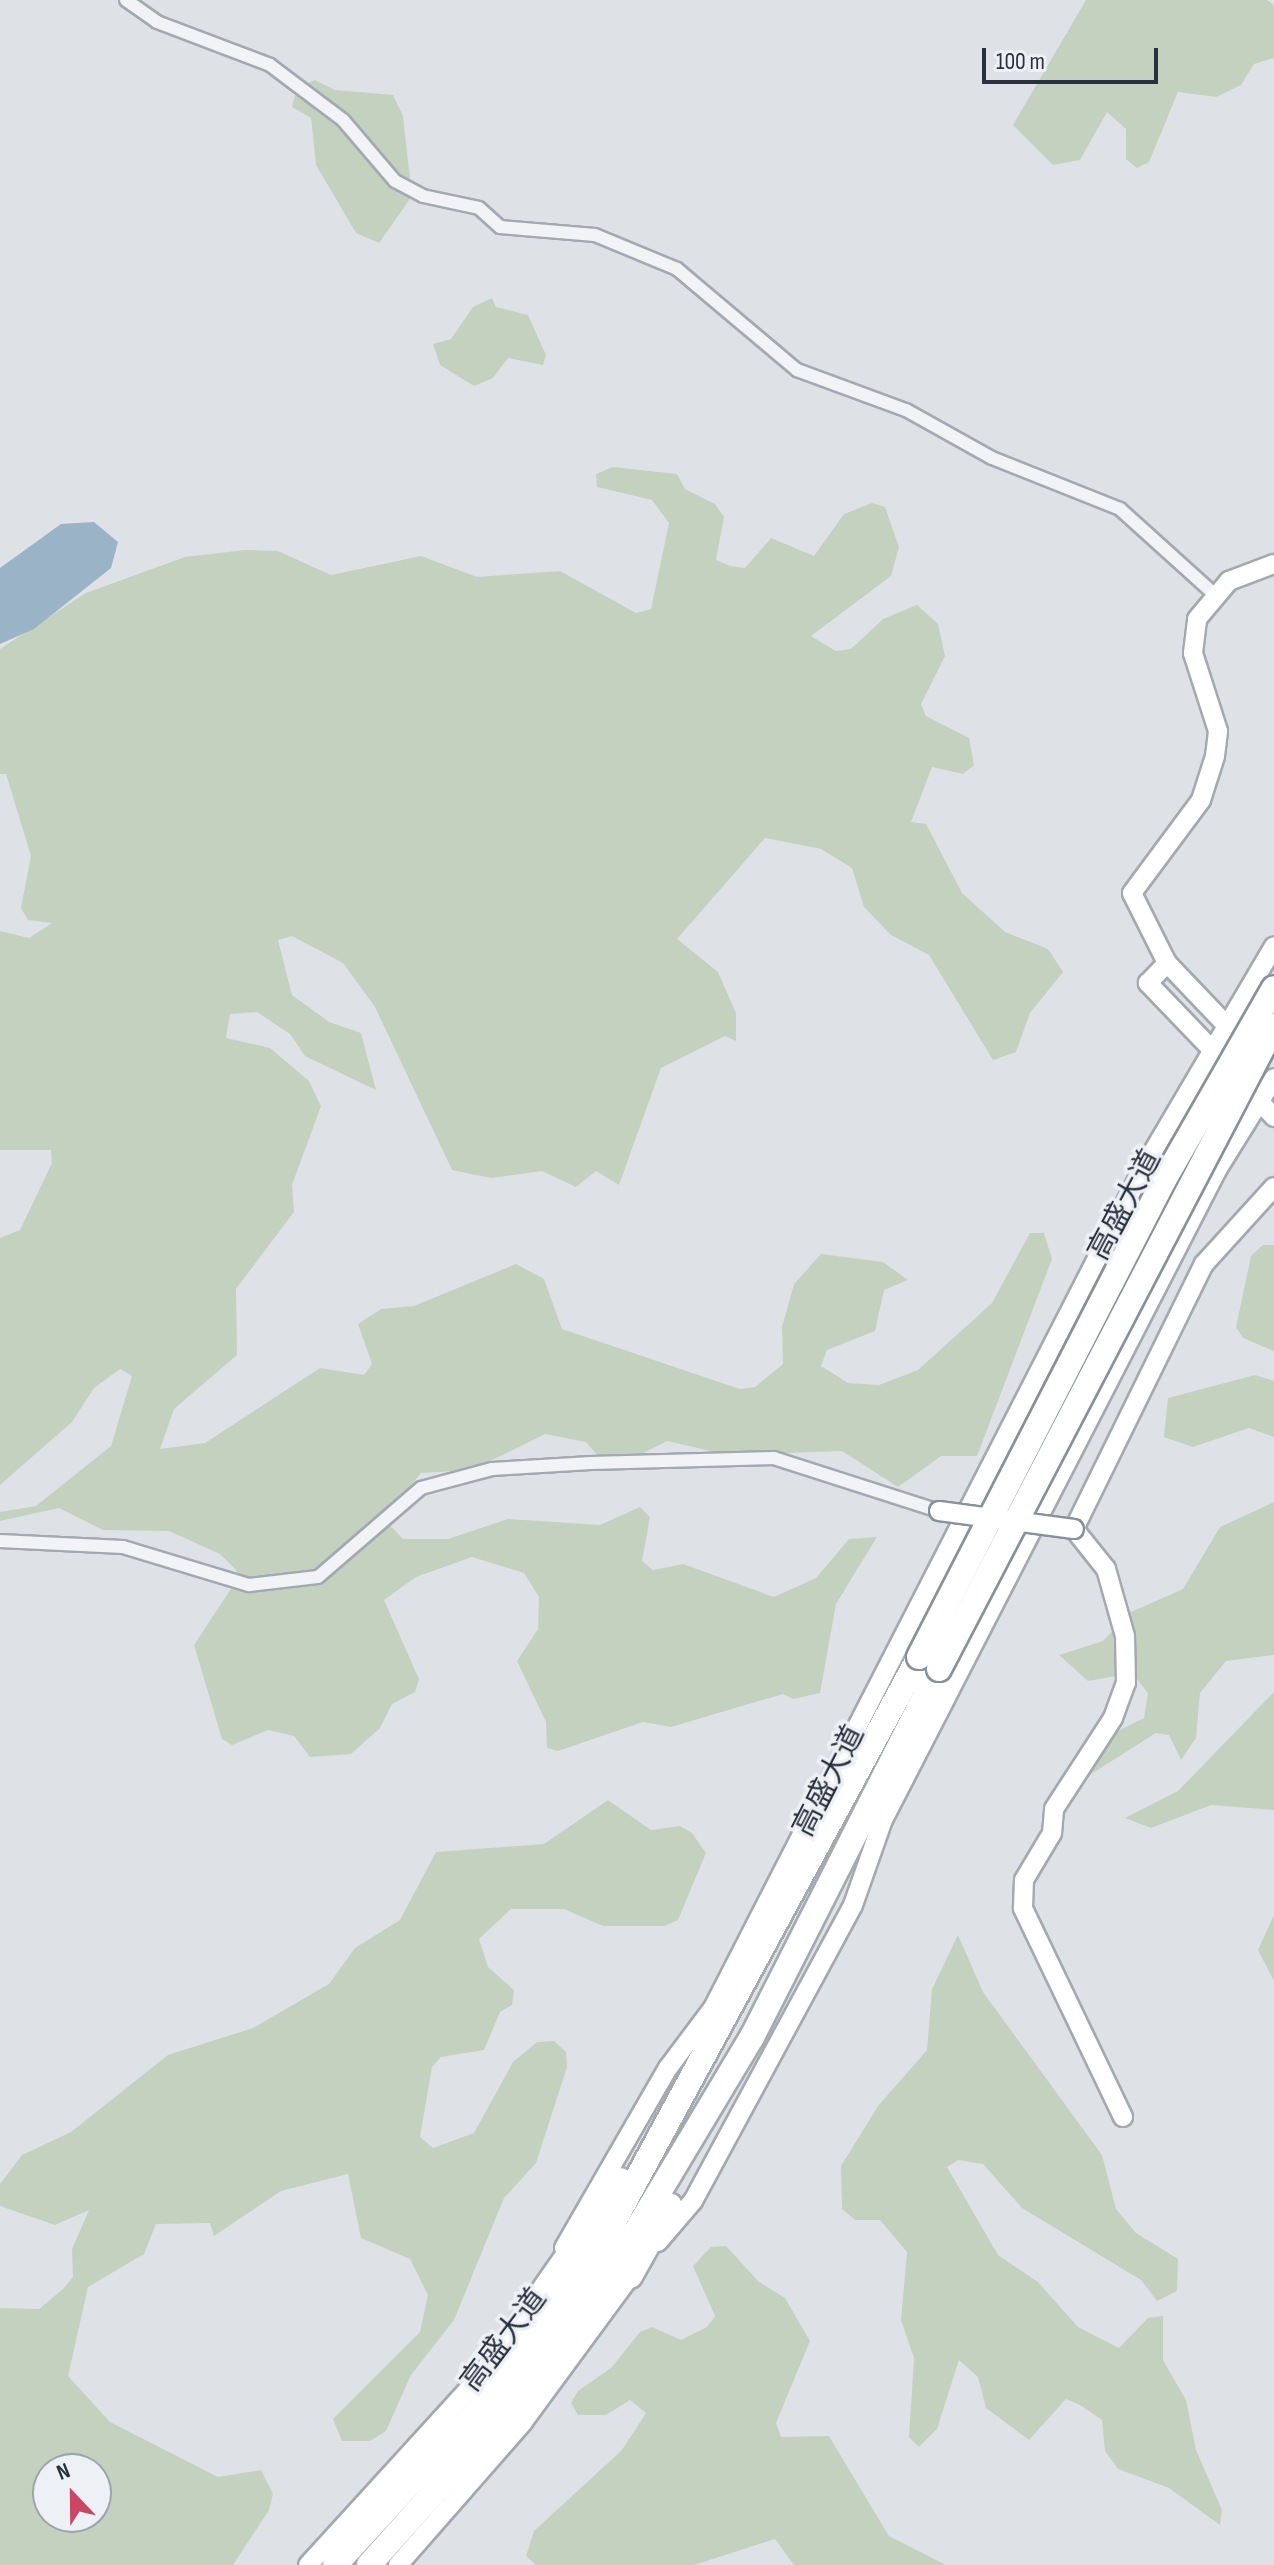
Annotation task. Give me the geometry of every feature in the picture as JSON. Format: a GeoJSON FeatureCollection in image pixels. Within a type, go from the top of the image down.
{"type":"FeatureCollection","features":[{"type":"Feature","properties":{"kind":"highway","name":"高盛大道"},"geometry":{"type":"LineString","coordinates":[[369,2565],[512,2405],[625,2249],[752,2037],[929,1663],[1164,1180],[1274,988]]}},
{"type":"Feature","properties":{"kind":"highway","name":"高盛大道"},"geometry":{"type":"LineString","coordinates":[[335,2565],[494,2392],[606,2236],[929,1663],[1274,1026]]}},
{"type":"Feature","properties":{"kind":"highway"},"geometry":{"type":"LineString","coordinates":[[544,2290],[727,2022]]}},
{"type":"Feature","properties":{"kind":"highway"},"geometry":{"type":"LineString","coordinates":[[630,2276],[752,2037]]}},
{"type":"Feature","properties":{"kind":"main road"},"geometry":{"type":"LineString","coordinates":[[1274,564],[1213,593],[1197,619],[1193,653],[1218,731],[1215,756],[1201,800],[1132,893],[1167,963],[1274,1076]]}},
{"type":"Feature","properties":{"kind":"main road","name":"高盛大道"},"geometry":{"type":"LineString","coordinates":[[308,2565],[478,2379],[544,2290],[615,2157],[713,2008],[1144,1167],[1274,946]]}},
{"type":"Feature","properties":{"kind":"main road"},"geometry":{"type":"LineString","coordinates":[[1167,963],[1148,983],[1274,1117]]}},
{"type":"Feature","properties":{"kind":"main road","name":"高盛大道"},"geometry":{"type":"LineString","coordinates":[[398,2565],[523,2422],[630,2276],[693,2201],[853,1905],[883,1820],[1217,1170],[1274,1076]]}},
{"type":"Feature","properties":{"kind":"main road"},"geometry":{"type":"LineString","coordinates":[[1074,1529],[1204,1264],[1274,1187]]}},
{"type":"Feature","properties":{"kind":"main road"},"geometry":{"type":"LineString","coordinates":[[939,1511],[1074,1529],[1106,1569],[1125,1636],[1126,1683],[1113,1718],[1054,1809],[1052,1833],[1024,1880],[1023,1908],[1123,2117]]}},
{"type":"Feature","properties":{"kind":"street"},"geometry":{"type":"LineString","coordinates":[[126,0],[157,22],[270,65],[343,120],[404,186],[479,208],[500,227],[595,235],[677,269],[797,370],[906,410],[992,458],[1120,509],[1213,593]]}},
{"type":"Feature","properties":{"kind":"street"},"geometry":{"type":"LineString","coordinates":[[0,1541],[123,1547],[249,1585],[318,1577],[421,1488],[492,1469],[591,1463],[774,1458],[939,1511]]}},
{"type":"Feature","properties":{"kind":"green space"},"geometry":{"type":"Polygon","coordinates":[[[1086,0],[1267,0],[1274,5],[1274,58],[1254,64],[1241,85],[1216,97],[1178,92],[1149,162],[1137,168],[1126,159],[1126,129],[1107,112],[1080,160],[1053,165],[1013,125],[1086,0]]]}},
{"type":"Feature","properties":{"kind":"green space"},"geometry":{"type":"Polygon","coordinates":[[[315,80],[335,90],[393,95],[403,116],[412,196],[379,243],[356,233],[316,165],[311,118],[292,107],[297,88],[315,80]]]}},
{"type":"Feature","properties":{"kind":"green space"},"geometry":{"type":"Polygon","coordinates":[[[492,298],[496,307],[528,315],[546,355],[543,365],[508,358],[493,378],[474,386],[440,365],[433,344],[451,339],[473,307],[492,298]]]}},
{"type":"Feature","properties":{"kind":"green space"},"geometry":{"type":"Polygon","coordinates":[[[613,467],[677,474],[685,489],[715,504],[724,517],[716,560],[730,566],[745,568],[771,538],[814,556],[844,514],[872,503],[885,507],[899,547],[891,576],[811,636],[836,651],[851,649],[883,619],[917,605],[938,624],[945,656],[921,704],[926,716],[969,738],[974,765],[963,774],[932,767],[911,822],[926,824],[962,893],[1005,932],[1048,949],[1063,972],[1030,1013],[1016,1052],[993,1060],[929,955],[891,935],[864,907],[852,868],[821,849],[765,838],[677,939],[718,972],[736,1013],[736,1041],[725,1036],[661,1068],[619,1185],[596,1171],[576,1187],[542,1171],[491,1178],[452,1170],[375,1007],[343,963],[292,936],[278,940],[292,995],[329,1022],[361,1033],[376,1090],[305,1056],[290,1034],[257,1012],[230,1014],[226,1038],[270,1048],[309,1081],[321,1106],[292,1185],[294,1212],[236,1289],[237,1355],[174,1409],[160,1449],[205,1443],[320,1368],[364,1375],[372,1364],[358,1324],[381,1309],[414,1306],[516,1264],[544,1279],[562,1329],[740,1389],[755,1387],[783,1364],[782,1327],[794,1284],[821,1254],[883,1262],[908,1280],[884,1290],[875,1331],[827,1350],[821,1366],[848,1383],[879,1385],[918,1370],[992,1303],[1030,1233],[1044,1233],[1052,1259],[977,1456],[941,1456],[898,1487],[842,1451],[728,1455],[667,1441],[618,1466],[605,1464],[586,1442],[545,1434],[472,1470],[421,1473],[383,1518],[403,1539],[448,1539],[508,1519],[600,1525],[640,1507],[650,1517],[642,1561],[653,1570],[683,1564],[774,1597],[816,1578],[849,1539],[877,1537],[836,1604],[820,1693],[793,1699],[783,1694],[671,1727],[643,1722],[558,1751],[547,1748],[546,1722],[517,1661],[538,1629],[539,1597],[524,1573],[472,1557],[416,1577],[384,1600],[419,1679],[415,1692],[392,1704],[380,1728],[351,1754],[310,1757],[294,1736],[268,1730],[232,1745],[222,1739],[194,1645],[234,1584],[237,1571],[220,1554],[169,1531],[103,1530],[59,1508],[0,1521],[0,1512],[36,1506],[111,1446],[132,1376],[120,1369],[94,1388],[72,1422],[0,1485],[0,1238],[20,1230],[52,1163],[51,1150],[0,1150],[0,931],[29,938],[52,923],[28,920],[21,908],[31,856],[6,774],[0,774],[0,649],[86,593],[185,557],[245,550],[278,551],[331,575],[421,556],[477,577],[560,571],[636,613],[651,609],[669,523],[652,500],[597,487],[596,474],[613,467]]]}},
{"type":"Feature","properties":{"kind":"green space"},"geometry":{"type":"Polygon","coordinates":[[[1263,1245],[1274,1245],[1274,1351],[1243,1338],[1236,1327],[1251,1256],[1263,1245]]]}},
{"type":"Feature","properties":{"kind":"green space"},"geometry":{"type":"Polygon","coordinates":[[[1255,1375],[1274,1381],[1274,1437],[1249,1428],[1193,1447],[1164,1437],[1168,1398],[1255,1375]]]}},
{"type":"Feature","properties":{"kind":"green space"},"geometry":{"type":"Polygon","coordinates":[[[1274,1502],[1274,1655],[1226,1661],[1200,1693],[1196,1738],[1181,1760],[1169,1735],[1156,1733],[1088,1776],[1083,1762],[1104,1738],[1144,1718],[1148,1693],[1132,1673],[1088,1681],[1059,1655],[1103,1641],[1131,1612],[1183,1589],[1220,1527],[1274,1502]]]}},
{"type":"Feature","properties":{"kind":"green space"},"geometry":{"type":"Polygon","coordinates":[[[1274,1692],[1274,1810],[1211,1805],[1151,1828],[1125,1818],[1178,1791],[1274,1692]]]}},
{"type":"Feature","properties":{"kind":"green space"},"geometry":{"type":"Polygon","coordinates":[[[608,1800],[651,1830],[680,1826],[692,1833],[706,1853],[678,1920],[664,1926],[603,1926],[564,1909],[511,1909],[479,1939],[488,1967],[514,1990],[512,2005],[500,2012],[484,2050],[441,2057],[432,2067],[420,2137],[433,2148],[474,2133],[513,2062],[537,2042],[554,2041],[566,2052],[567,2067],[536,2163],[504,2198],[454,2320],[411,2375],[386,2431],[370,2441],[342,2441],[333,2419],[420,2332],[428,2295],[410,2259],[361,2238],[348,2174],[281,2191],[214,2236],[210,2223],[156,2224],[144,2254],[88,2287],[68,2376],[110,2422],[218,2477],[261,2470],[273,2494],[269,2510],[233,2565],[0,2565],[0,2308],[39,2309],[63,2289],[73,2277],[72,2249],[89,2210],[55,2225],[0,2206],[0,2184],[22,2155],[71,2132],[168,2055],[253,2028],[329,1984],[355,1948],[400,1920],[436,1852],[544,1844],[608,1800]]]}},
{"type":"Feature","properties":{"kind":"green space"},"geometry":{"type":"Polygon","coordinates":[[[1274,1915],[1274,1981],[1258,1950],[1274,1915]]]}},
{"type":"Feature","properties":{"kind":"green space"},"geometry":{"type":"Polygon","coordinates":[[[958,1935],[983,1992],[1102,2155],[1116,2209],[1136,2233],[1178,2259],[1177,2291],[1157,2301],[1141,2280],[1022,2208],[983,2164],[958,2160],[947,2167],[998,2255],[1038,2282],[1078,2327],[1119,2348],[1148,2318],[1163,2316],[1163,2360],[1186,2400],[1196,2450],[1222,2510],[1220,2525],[1169,2488],[1118,2469],[1105,2451],[1102,2420],[1080,2405],[1066,2399],[1029,2440],[986,2408],[978,2377],[959,2360],[937,2429],[919,2447],[909,2437],[914,2358],[901,2320],[907,2252],[880,2220],[855,2220],[842,2209],[841,2166],[878,2106],[927,2050],[932,1989],[958,1935]]]}},
{"type":"Feature","properties":{"kind":"green space"},"geometry":{"type":"Polygon","coordinates":[[[726,2246],[759,2282],[785,2298],[810,2341],[776,2423],[781,2437],[829,2436],[889,2536],[946,2565],[794,2565],[775,2539],[694,2565],[536,2565],[526,2556],[534,2531],[622,2450],[646,2413],[630,2400],[606,2415],[578,2415],[571,2403],[578,2391],[611,2368],[640,2332],[652,2327],[681,2340],[707,2327],[715,2316],[693,2266],[711,2247],[726,2246]]]}},
{"type":"Feature","properties":{"kind":"water"},"geometry":{"type":"Polygon","coordinates":[[[94,522],[118,542],[111,568],[34,629],[0,644],[0,568],[61,524],[94,522]]]}}]}
